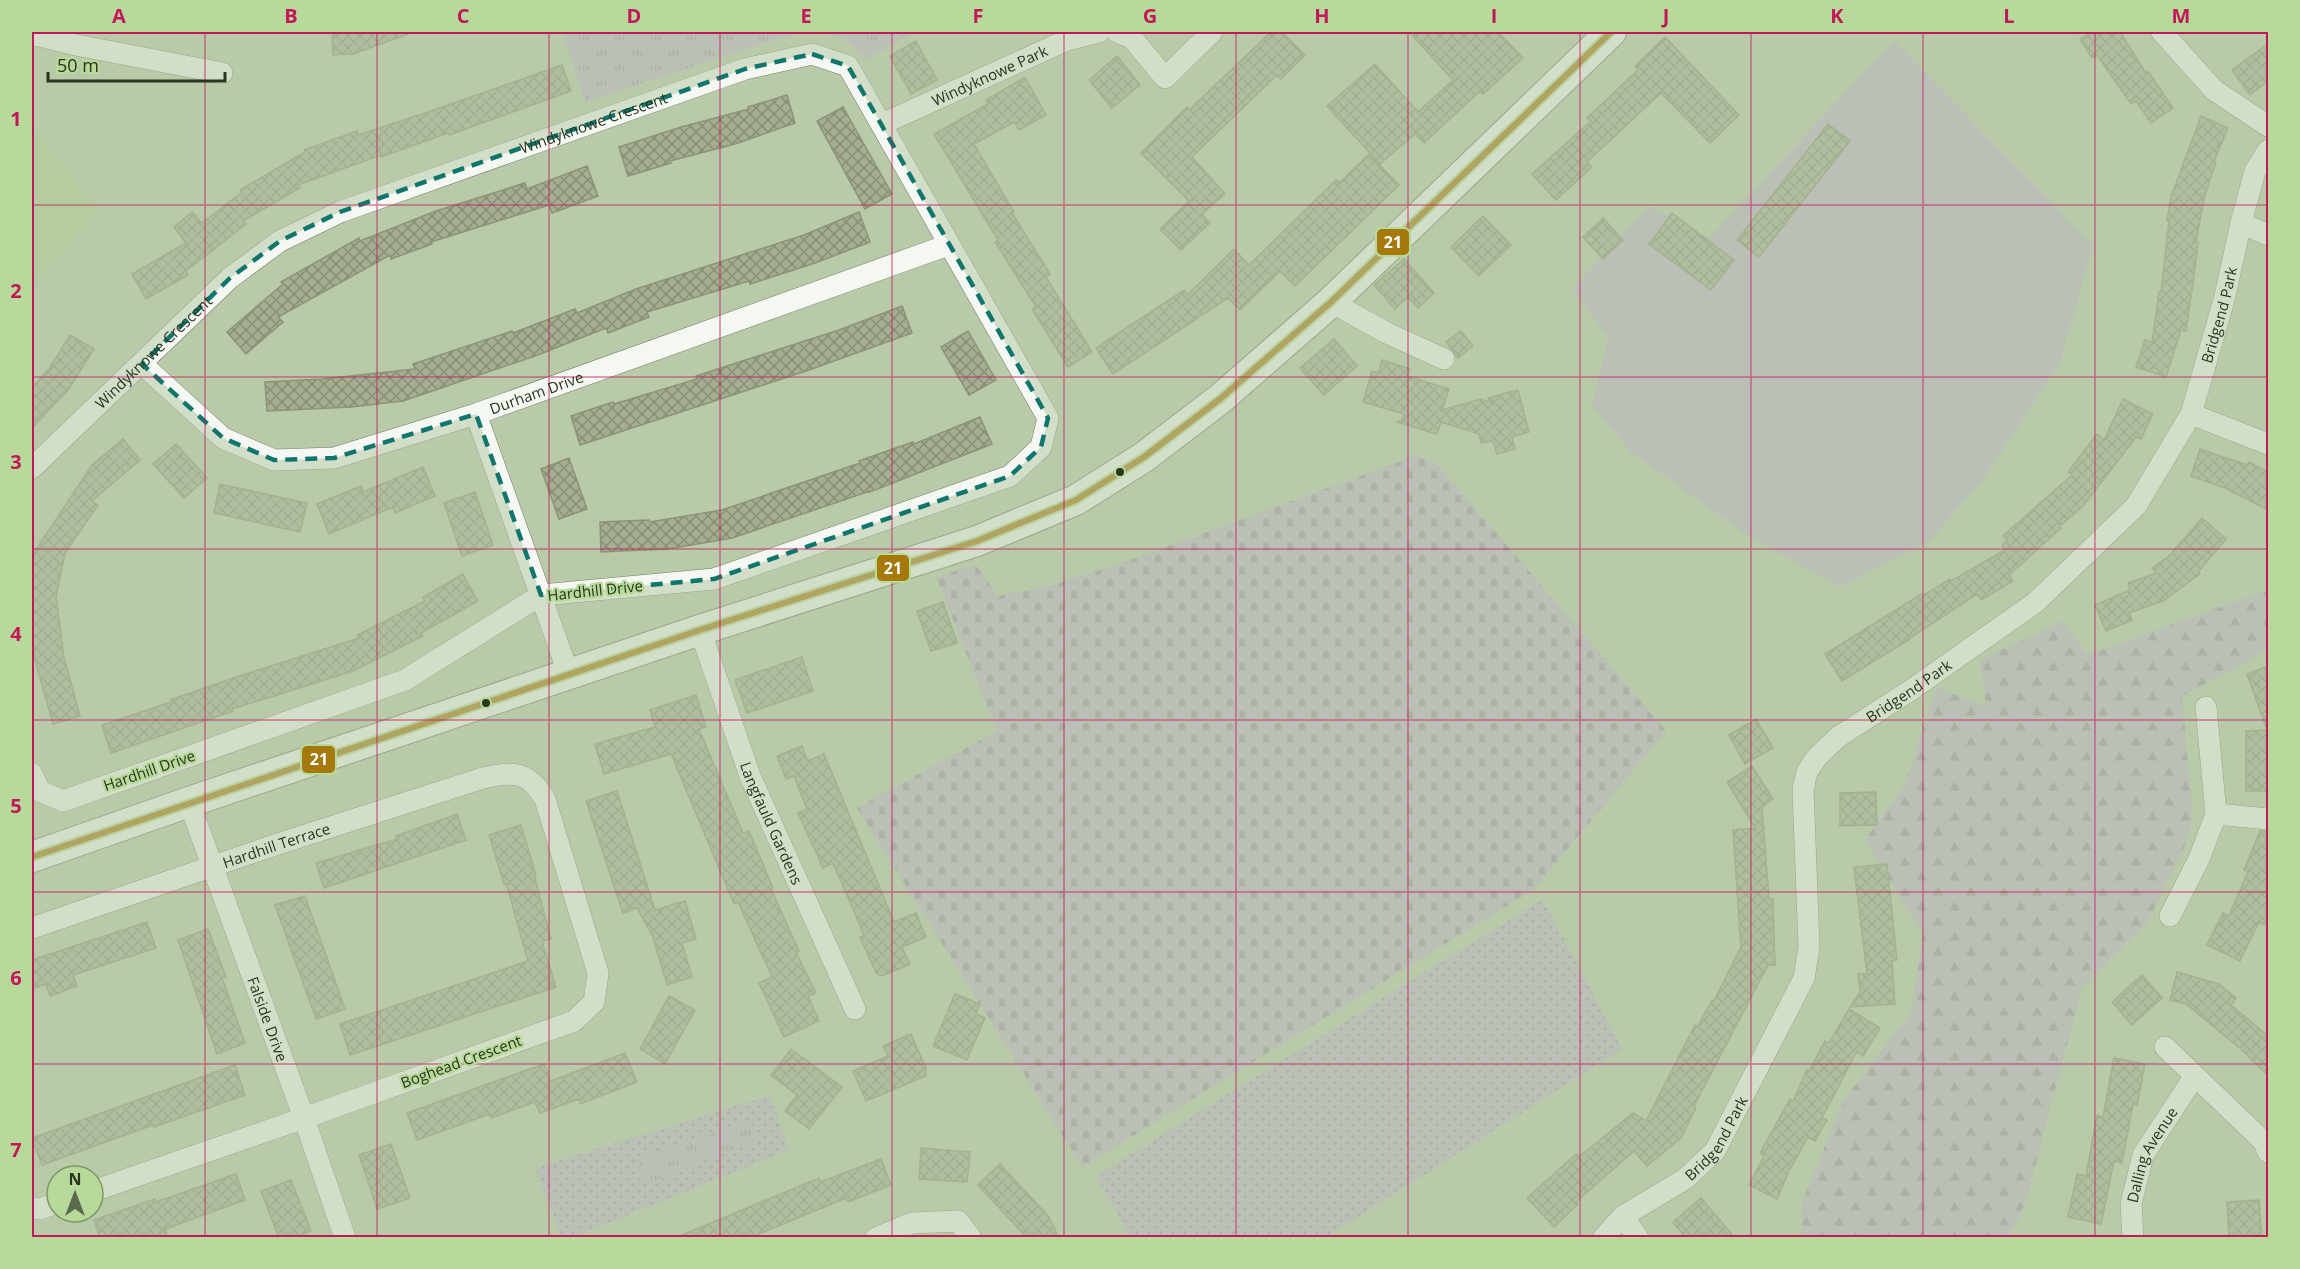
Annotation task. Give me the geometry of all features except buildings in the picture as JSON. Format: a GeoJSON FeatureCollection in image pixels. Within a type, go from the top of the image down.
{"type":"FeatureCollection","features":[{"type":"Feature","properties":{"kind":"main road"},"geometry":{"type":"LineString","coordinates":[[32,857],[700,630],[977,541],[1076,500],[1144,457],[1220,399],[1331,302],[1611,32]]}},
{"type":"Feature","properties":{"kind":"street","name":"Windyknowe Park"},"geometry":{"type":"LineString","coordinates":[[882,124],[1067,40],[1099,32]]}},
{"type":"Feature","properties":{"kind":"street"},"geometry":{"type":"LineString","coordinates":[[1118,32],[1132,38],[1165,78],[1212,32]]}},
{"type":"Feature","properties":{"kind":"street"},"geometry":{"type":"LineString","coordinates":[[2162,32],[2214,90],[2268,126]]}},
{"type":"Feature","properties":{"kind":"street"},"geometry":{"type":"LineString","coordinates":[[32,34],[76,45],[222,73]]}},
{"type":"Feature","properties":{"kind":"street","name":"Windyknowe Crescent"},"geometry":{"type":"LineString","coordinates":[[32,468],[231,278],[280,241],[340,212],[746,69],[812,54],[848,66],[1048,418]]}},
{"type":"Feature","properties":{"kind":"street","name":"Bridgend Park"},"geometry":{"type":"LineString","coordinates":[[1603,1238],[1623,1216],[1685,1179],[1714,1151],[1804,978],[1809,947],[1803,789],[1807,772],[1817,758],[1838,737],[1911,690],[2036,602],[2136,506],[2191,414],[2224,300],[2255,171],[2268,150]]}},
{"type":"Feature","properties":{"kind":"street"},"geometry":{"type":"LineString","coordinates":[[2241,223],[2268,235]]}},
{"type":"Feature","properties":{"kind":"street","name":"Durham Drive"},"geometry":{"type":"LineString","coordinates":[[142,364],[223,438],[274,460],[334,458],[476,414],[948,245]]}},
{"type":"Feature","properties":{"kind":"street"},"geometry":{"type":"LineString","coordinates":[[1331,302],[1387,333],[1444,359]]}},
{"type":"Feature","properties":{"kind":"street"},"geometry":{"type":"LineString","coordinates":[[476,414],[569,675]]}},
{"type":"Feature","properties":{"kind":"street"},"geometry":{"type":"LineString","coordinates":[[2191,414],[2268,444]]}},
{"type":"Feature","properties":{"kind":"street","name":"Hardhill Drive"},"geometry":{"type":"LineString","coordinates":[[32,774],[40,791],[63,801],[405,680],[541,595],[714,579],[1010,476],[1041,447],[1048,418]]}},
{"type":"Feature","properties":{"kind":"street","name":"Langfauld Gardens"},"geometry":{"type":"LineString","coordinates":[[700,630],[750,776],[855,1009]]}},
{"type":"Feature","properties":{"kind":"street"},"geometry":{"type":"LineString","coordinates":[[2170,916],[2199,859],[2216,814],[2206,707]]}},
{"type":"Feature","properties":{"kind":"street","name":"Hardhill Terrace"},"geometry":{"type":"LineString","coordinates":[[32,928],[483,778],[505,773],[524,776]]}},
{"type":"Feature","properties":{"kind":"street","name":"Boghead Crescent"},"geometry":{"type":"LineString","coordinates":[[105,1187],[304,1118],[574,1020],[594,1002],[598,973],[545,799],[536,784],[524,776]]}},
{"type":"Feature","properties":{"kind":"street","name":"Falside Drive"},"geometry":{"type":"LineString","coordinates":[[189,802],[304,1118],[345,1238]]}},
{"type":"Feature","properties":{"kind":"street"},"geometry":{"type":"LineString","coordinates":[[2216,814],[2268,819]]}},
{"type":"Feature","properties":{"kind":"street"},"geometry":{"type":"LineString","coordinates":[[2165,1047],[2264,1142],[2268,1152]]}},
{"type":"Feature","properties":{"kind":"street","name":"Dalling Avenue"},"geometry":{"type":"LineString","coordinates":[[2133,1238],[2131,1204],[2143,1155],[2194,1077]]}},
{"type":"Feature","properties":{"kind":"street"},"geometry":{"type":"LineString","coordinates":[[1623,1216],[1638,1238]]}},
{"type":"Feature","properties":{"kind":"street"},"geometry":{"type":"LineString","coordinates":[[876,1238],[912,1223],[958,1221],[971,1238]]}},
{"type":"Feature","properties":{"kind":"highlighted area"},"geometry":{"type":"Polygon","coordinates":[[[812,54],[848,66],[1048,418],[1041,447],[1010,476],[714,579],[541,595],[476,414],[334,458],[274,460],[223,438],[142,364],[230,278],[280,241],[340,212],[745,69],[812,54]]]}},
{"type":"Feature","properties":{"kind":"shaded area"},"geometry":{"type":"Polygon","coordinates":[[[32,131],[39,133],[99,210],[32,287],[32,131]]]}},
{"type":"Feature","properties":{"kind":"green space"},"geometry":{"type":"Polygon","coordinates":[[[563,32],[799,32],[585,102],[563,32]]]}},
{"type":"Feature","properties":{"kind":"green space"},"geometry":{"type":"Polygon","coordinates":[[[825,32],[914,32],[866,60],[844,38],[825,32]]]}},
{"type":"Feature","properties":{"kind":"green space"},"geometry":{"type":"Polygon","coordinates":[[[1894,41],[2093,245],[2060,363],[1984,478],[1930,540],[1840,587],[1744,533],[1631,452],[1592,405],[1608,338],[1573,288],[1650,206],[1709,238],[1894,41]]]}},
{"type":"Feature","properties":{"kind":"green space"},"geometry":{"type":"Polygon","coordinates":[[[1418,455],[1436,463],[1666,731],[1533,890],[1082,1167],[857,808],[997,731],[936,577],[976,565],[998,596],[1049,586],[1119,564],[1418,455]]]}},
{"type":"Feature","properties":{"kind":"green space"},"geometry":{"type":"Polygon","coordinates":[[[2268,590],[2268,650],[2182,696],[2193,819],[2184,848],[2148,921],[2082,987],[2026,1202],[2009,1237],[1802,1237],[1801,1206],[1843,1101],[1911,1013],[1923,934],[1865,840],[1905,785],[1936,687],[1986,706],[1980,660],[2063,621],[2087,655],[2268,590]]]}},
{"type":"Feature","properties":{"kind":"green space"},"geometry":{"type":"Polygon","coordinates":[[[1543,899],[1622,1049],[1326,1237],[1130,1237],[1096,1176],[1543,899]]]}},
{"type":"Feature","properties":{"kind":"green space"},"geometry":{"type":"Polygon","coordinates":[[[771,1095],[788,1150],[574,1237],[562,1237],[535,1168],[771,1095]]]}},
{"type":"Feature","properties":{"kind":"green space"},"geometry":{"type":"Polygon","coordinates":[[[750,1122],[758,1133],[755,1141],[652,1182],[634,1176],[646,1153],[750,1122]]]}},
{"type":"Feature","properties":{"kind":"transit line","name":"21"},"geometry":{"type":"LineString","coordinates":[[32,857],[700,630],[977,541],[1076,500],[1144,457],[1220,399],[1331,302],[1611,32]]}}]}
